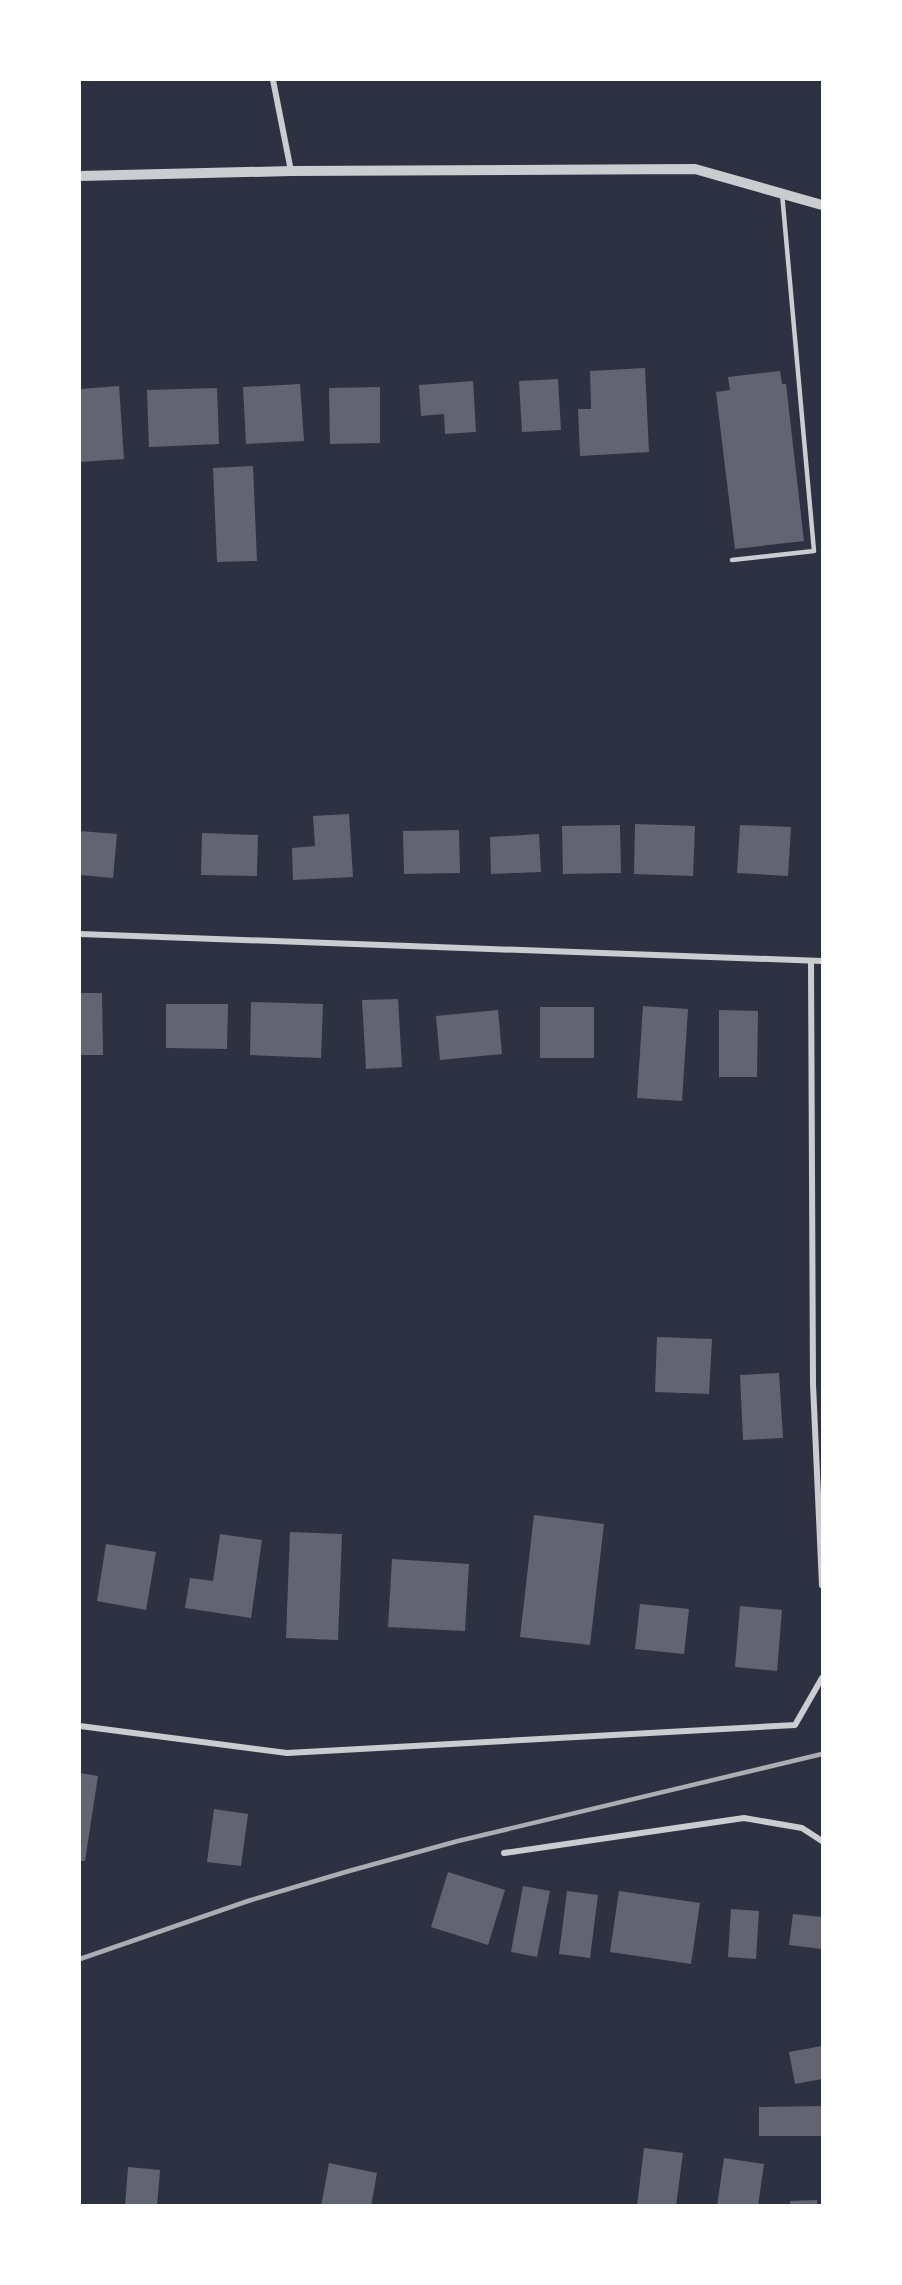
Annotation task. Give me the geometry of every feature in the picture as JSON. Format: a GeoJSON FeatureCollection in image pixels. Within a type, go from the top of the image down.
{"type":"FeatureCollection","features":[{"type":"Feature","properties":{"kind":"street"},"geometry":{"type":"LineString","coordinates":[[273,80],[291,171]]}},
{"type":"Feature","properties":{"kind":"street"},"geometry":{"type":"LineString","coordinates":[[80,176],[291,171],[695,169],[822,205]]}},
{"type":"Feature","properties":{"kind":"street"},"geometry":{"type":"LineString","coordinates":[[80,934],[822,961]]}},
{"type":"Feature","properties":{"kind":"street"},"geometry":{"type":"LineString","coordinates":[[811,962],[813,1384],[822,1585]]}},
{"type":"Feature","properties":{"kind":"street"},"geometry":{"type":"LineString","coordinates":[[80,1726],[286,1753],[795,1725],[822,1678]]}},
{"type":"Feature","properties":{"kind":"street"},"geometry":{"type":"LineString","coordinates":[[504,1853],[744,1818],[802,1828],[822,1841]]}},
{"type":"Feature","properties":{"kind":"lane"},"geometry":{"type":"LineString","coordinates":[[732,560],[814,551],[782,193]]}},
{"type":"Feature","properties":{"kind":"building"},"geometry":{"type":"Polygon","coordinates":[[[645,368],[649,452],[580,456],[578,409],[591,409],[590,371],[645,368]]]}},
{"type":"Feature","properties":{"kind":"building"},"geometry":{"type":"Polygon","coordinates":[[[780,371],[782,384],[786,384],[804,541],[735,549],[716,392],[730,390],[728,377],[780,371]]]}},
{"type":"Feature","properties":{"kind":"building"},"geometry":{"type":"Polygon","coordinates":[[[558,379],[561,430],[522,432],[519,381],[558,379]]]}},
{"type":"Feature","properties":{"kind":"building"},"geometry":{"type":"Polygon","coordinates":[[[473,381],[476,432],[445,434],[444,414],[421,416],[419,385],[473,381]]]}},
{"type":"Feature","properties":{"kind":"building"},"geometry":{"type":"Polygon","coordinates":[[[300,384],[304,441],[246,444],[243,387],[300,384]]]}},
{"type":"Feature","properties":{"kind":"building"},"geometry":{"type":"Polygon","coordinates":[[[119,386],[124,459],[80,462],[80,389],[119,386]]]}},
{"type":"Feature","properties":{"kind":"building"},"geometry":{"type":"Polygon","coordinates":[[[380,387],[380,443],[330,444],[329,388],[380,387]]]}},
{"type":"Feature","properties":{"kind":"building"},"geometry":{"type":"Polygon","coordinates":[[[217,388],[219,444],[149,447],[147,390],[217,388]]]}},
{"type":"Feature","properties":{"kind":"building"},"geometry":{"type":"Polygon","coordinates":[[[253,466],[257,561],[217,562],[213,468],[253,466]]]}},
{"type":"Feature","properties":{"kind":"building"},"geometry":{"type":"Polygon","coordinates":[[[349,814],[353,877],[293,880],[292,848],[315,846],[313,816],[349,814]]]}},
{"type":"Feature","properties":{"kind":"building"},"geometry":{"type":"Polygon","coordinates":[[[635,824],[695,826],[693,876],[634,874],[635,824]]]}},
{"type":"Feature","properties":{"kind":"building"},"geometry":{"type":"Polygon","coordinates":[[[620,825],[621,873],[563,874],[562,826],[620,825]]]}},
{"type":"Feature","properties":{"kind":"building"},"geometry":{"type":"Polygon","coordinates":[[[740,825],[791,827],[788,876],[737,873],[740,825]]]}},
{"type":"Feature","properties":{"kind":"building"},"geometry":{"type":"Polygon","coordinates":[[[459,830],[460,873],[404,874],[403,831],[459,830]]]}},
{"type":"Feature","properties":{"kind":"building"},"geometry":{"type":"Polygon","coordinates":[[[80,831],[117,834],[113,878],[80,875],[80,831]]]}},
{"type":"Feature","properties":{"kind":"building"},"geometry":{"type":"Polygon","coordinates":[[[202,833],[258,835],[257,876],[201,875],[202,833]]]}},
{"type":"Feature","properties":{"kind":"building"},"geometry":{"type":"Polygon","coordinates":[[[539,834],[541,872],[491,874],[490,837],[539,834]]]}},
{"type":"Feature","properties":{"kind":"building"},"geometry":{"type":"Polygon","coordinates":[[[80,993],[102,993],[103,1055],[80,1055],[80,993]]]}},
{"type":"Feature","properties":{"kind":"building"},"geometry":{"type":"Polygon","coordinates":[[[398,999],[402,1067],[366,1069],[362,1000],[398,999]]]}},
{"type":"Feature","properties":{"kind":"building"},"geometry":{"type":"Polygon","coordinates":[[[251,1002],[323,1004],[321,1058],[250,1055],[251,1002]]]}},
{"type":"Feature","properties":{"kind":"building"},"geometry":{"type":"Polygon","coordinates":[[[166,1004],[228,1004],[227,1049],[166,1048],[166,1004]]]}},
{"type":"Feature","properties":{"kind":"building"},"geometry":{"type":"Polygon","coordinates":[[[643,1006],[688,1009],[682,1101],[637,1098],[643,1006]]]}},
{"type":"Feature","properties":{"kind":"building"},"geometry":{"type":"Polygon","coordinates":[[[540,1007],[594,1007],[594,1058],[540,1058],[540,1007]]]}},
{"type":"Feature","properties":{"kind":"building"},"geometry":{"type":"Polygon","coordinates":[[[498,1010],[502,1054],[440,1060],[436,1016],[498,1010]]]}},
{"type":"Feature","properties":{"kind":"building"},"geometry":{"type":"Polygon","coordinates":[[[719,1010],[758,1011],[757,1077],[719,1077],[719,1010]]]}},
{"type":"Feature","properties":{"kind":"building"},"geometry":{"type":"Polygon","coordinates":[[[657,1337],[712,1339],[709,1394],[655,1392],[657,1337]]]}},
{"type":"Feature","properties":{"kind":"building"},"geometry":{"type":"Polygon","coordinates":[[[779,1373],[783,1438],[743,1440],[740,1375],[779,1373]]]}},
{"type":"Feature","properties":{"kind":"building"},"geometry":{"type":"Polygon","coordinates":[[[534,1515],[604,1524],[590,1645],[520,1637],[534,1515]]]}},
{"type":"Feature","properties":{"kind":"building"},"geometry":{"type":"Polygon","coordinates":[[[290,1532],[342,1534],[338,1640],[286,1638],[290,1532]]]}},
{"type":"Feature","properties":{"kind":"building"},"geometry":{"type":"Polygon","coordinates":[[[220,1534],[262,1540],[251,1618],[185,1608],[190,1578],[213,1581],[220,1534]]]}},
{"type":"Feature","properties":{"kind":"building"},"geometry":{"type":"Polygon","coordinates":[[[106,1544],[156,1552],[146,1610],[97,1601],[106,1544]]]}},
{"type":"Feature","properties":{"kind":"building"},"geometry":{"type":"Polygon","coordinates":[[[392,1559],[469,1564],[465,1631],[388,1627],[392,1559]]]}},
{"type":"Feature","properties":{"kind":"building"},"geometry":{"type":"Polygon","coordinates":[[[640,1604],[689,1609],[684,1654],[635,1649],[640,1604]]]}},
{"type":"Feature","properties":{"kind":"building"},"geometry":{"type":"Polygon","coordinates":[[[740,1606],[782,1610],[777,1671],[735,1667],[740,1606]]]}},
{"type":"Feature","properties":{"kind":"building"},"geometry":{"type":"Polygon","coordinates":[[[80,1773],[98,1776],[85,1861],[80,1861],[80,1773]]]}},
{"type":"Feature","properties":{"kind":"building"},"geometry":{"type":"Polygon","coordinates":[[[214,1809],[248,1814],[241,1866],[207,1862],[214,1809]]]}},
{"type":"Feature","properties":{"kind":"building"},"geometry":{"type":"Polygon","coordinates":[[[448,1872],[505,1890],[488,1945],[431,1927],[448,1872]]]}},
{"type":"Feature","properties":{"kind":"building"},"geometry":{"type":"Polygon","coordinates":[[[523,1886],[550,1891],[537,1957],[511,1952],[523,1886]]]}},
{"type":"Feature","properties":{"kind":"building"},"geometry":{"type":"Polygon","coordinates":[[[567,1891],[598,1895],[590,1958],[559,1954],[567,1891]]]}},
{"type":"Feature","properties":{"kind":"building"},"geometry":{"type":"Polygon","coordinates":[[[619,1891],[700,1903],[691,1964],[610,1952],[619,1891]]]}},
{"type":"Feature","properties":{"kind":"building"},"geometry":{"type":"Polygon","coordinates":[[[731,1909],[759,1911],[756,1959],[728,1957],[731,1909]]]}},
{"type":"Feature","properties":{"kind":"building"},"geometry":{"type":"Polygon","coordinates":[[[793,1914],[822,1917],[822,1949],[789,1945],[793,1914]]]}},
{"type":"Feature","properties":{"kind":"building"},"geometry":{"type":"Polygon","coordinates":[[[822,2046],[822,2079],[795,2084],[789,2052],[822,2046]]]}},
{"type":"Feature","properties":{"kind":"building"},"geometry":{"type":"Polygon","coordinates":[[[822,2106],[822,2136],[759,2136],[759,2107],[822,2106]]]}},
{"type":"Feature","properties":{"kind":"building"},"geometry":{"type":"Polygon","coordinates":[[[644,2148],[683,2153],[676,2206],[637,2206],[644,2148]]]}},
{"type":"Feature","properties":{"kind":"building"},"geometry":{"type":"Polygon","coordinates":[[[724,2158],[764,2164],[758,2206],[717,2206],[724,2158]]]}},
{"type":"Feature","properties":{"kind":"building"},"geometry":{"type":"Polygon","coordinates":[[[329,2163],[377,2173],[371,2206],[321,2206],[329,2163]]]}},
{"type":"Feature","properties":{"kind":"building"},"geometry":{"type":"Polygon","coordinates":[[[128,2167],[160,2170],[157,2206],[125,2206],[128,2167]]]}},
{"type":"Feature","properties":{"kind":"building"},"geometry":{"type":"Polygon","coordinates":[[[817,2200],[817,2206],[790,2206],[790,2201],[817,2200]]]}},
{"type":"Feature","properties":{"kind":"railway"},"geometry":{"type":"LineString","coordinates":[[80,1959],[248,1901],[349,1871],[458,1841],[822,1754]]}}]}
